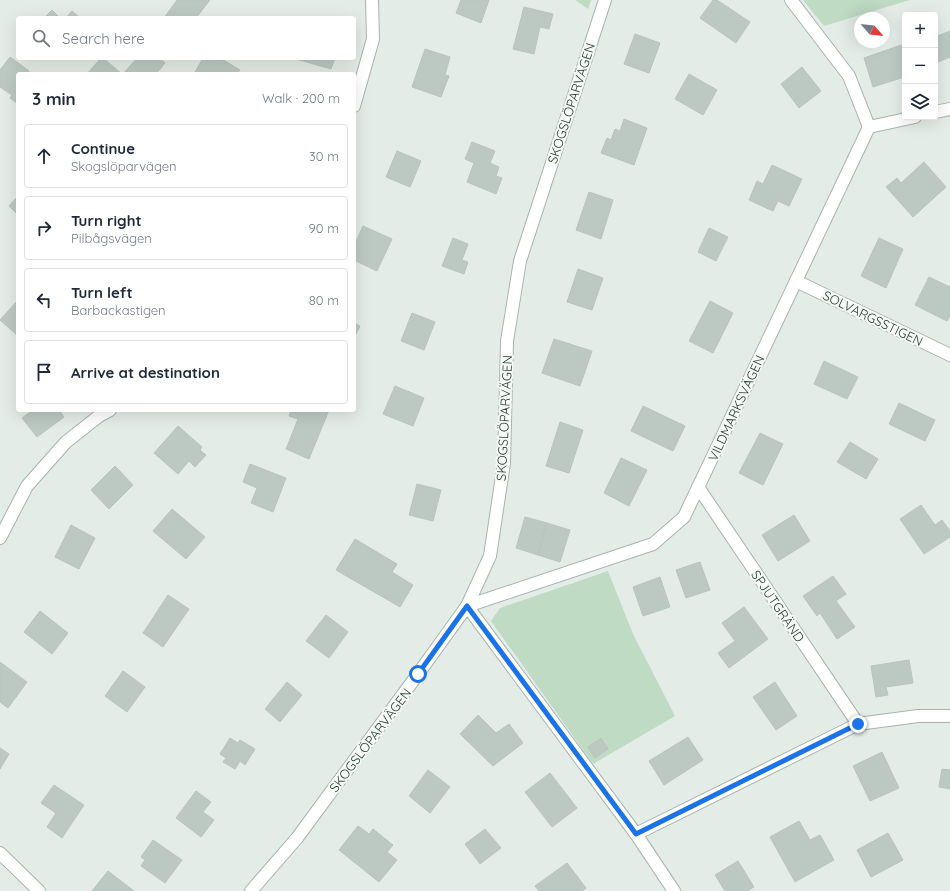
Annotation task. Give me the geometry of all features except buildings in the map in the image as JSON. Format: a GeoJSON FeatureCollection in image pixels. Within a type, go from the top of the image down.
{"type":"FeatureCollection","features":[{"type":"Feature","properties":{"kind":"street"},"geometry":{"type":"LineString","coordinates":[[356,99],[373,39],[372,0]]}},
{"type":"Feature","properties":{"kind":"street","name":"SKOGSLÖPARVÄGEN"},"geometry":{"type":"LineString","coordinates":[[251,891],[297,838],[414,681],[467,606],[490,556],[504,463],[507,341],[520,261],[605,0]]}},
{"type":"Feature","properties":{"kind":"street"},"geometry":{"type":"LineString","coordinates":[[791,0],[849,76],[869,127],[902,120]]}},
{"type":"Feature","properties":{"kind":"street"},"geometry":{"type":"LineString","coordinates":[[938,111],[950,109]]}},
{"type":"Feature","properties":{"kind":"street","name":"VILDMARKSVÄGEN"},"geometry":{"type":"LineString","coordinates":[[467,606],[653,544],[684,517],[869,127]]}},
{"type":"Feature","properties":{"kind":"street","name":"SOLVARGSSTIGEN"},"geometry":{"type":"LineString","coordinates":[[796,281],[950,355]]}},
{"type":"Feature","properties":{"kind":"street"},"geometry":{"type":"LineString","coordinates":[[0,538],[27,486],[66,442],[106,412]]}},
{"type":"Feature","properties":{"kind":"street","name":"SPJUTGRÄND"},"geometry":{"type":"LineString","coordinates":[[698,488],[858,724]]}},
{"type":"Feature","properties":{"kind":"street"},"geometry":{"type":"LineString","coordinates":[[467,606],[636,834],[674,891]]}},
{"type":"Feature","properties":{"kind":"street"},"geometry":{"type":"LineString","coordinates":[[636,834],[858,724],[918,716],[950,716]]}},
{"type":"Feature","properties":{"kind":"street"},"geometry":{"type":"LineString","coordinates":[[0,853],[39,891]]}},
{"type":"Feature","properties":{"kind":"green space"},"geometry":{"type":"Polygon","coordinates":[[[575,0],[591,0],[588,9],[575,0]]]}},
{"type":"Feature","properties":{"kind":"green space"},"geometry":{"type":"Polygon","coordinates":[[[803,0],[910,0],[870,12],[854,12],[854,17],[824,26],[803,0]]]}},
{"type":"Feature","properties":{"kind":"green space"},"geometry":{"type":"Polygon","coordinates":[[[608,571],[633,634],[675,716],[593,764],[491,621],[500,608],[608,571]]]}},
{"type":"Feature","properties":{"kind":"route"},"geometry":{"type":"LineString","coordinates":[[418,674],[467,606],[636,834],[858,724]]}}]}
